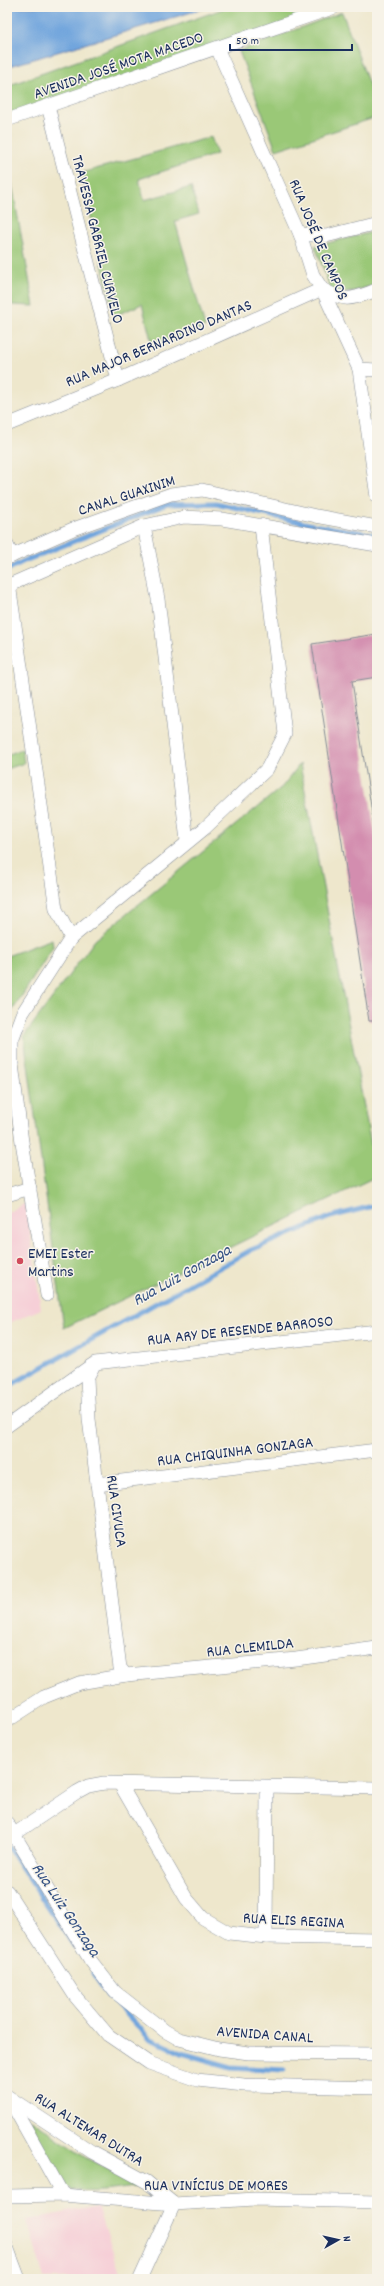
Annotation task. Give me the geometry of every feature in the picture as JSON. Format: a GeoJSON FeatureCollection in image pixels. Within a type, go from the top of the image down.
{"type":"FeatureCollection","features":[{"type":"Feature","properties":{"kind":"street","name":"AVENIDA JOSÉ MOTA MACEDO"},"geometry":{"type":"LineString","coordinates":[[7,120],[335,7]]}},
{"type":"Feature","properties":{"kind":"street","name":"RUA JOSÉ DE CAMPOS"},"geometry":{"type":"LineString","coordinates":[[217,48],[300,234],[313,275],[322,289],[359,369],[377,497]]}},
{"type":"Feature","properties":{"kind":"street","name":"TRAVESSA GABRIEL CURVELO"},"geometry":{"type":"LineString","coordinates":[[48,106],[118,380]]}},
{"type":"Feature","properties":{"kind":"street"},"geometry":{"type":"LineString","coordinates":[[300,234],[326,236],[377,223]]}},
{"type":"Feature","properties":{"kind":"street"},"geometry":{"type":"LineString","coordinates":[[322,289],[340,299],[377,290]]}},
{"type":"Feature","properties":{"kind":"street","name":"RUA MAJOR BERNARDINO DANTAS"},"geometry":{"type":"LineString","coordinates":[[7,425],[118,380],[322,289]]}},
{"type":"Feature","properties":{"kind":"street"},"geometry":{"type":"LineString","coordinates":[[359,369],[377,370]]}},
{"type":"Feature","properties":{"kind":"street","name":"CANAL GUAXINIM"},"geometry":{"type":"LineString","coordinates":[[9,553],[171,494],[202,490],[316,516],[377,527]]}},
{"type":"Feature","properties":{"kind":"street"},"geometry":{"type":"LineString","coordinates":[[71,938],[56,909],[8,585],[144,526],[184,517],[222,518],[377,545]]}},
{"type":"Feature","properties":{"kind":"street"},"geometry":{"type":"LineString","coordinates":[[47,1295],[30,1188],[11,1094],[12,1041],[22,1014],[71,938],[205,828],[267,769],[285,734],[261,525]]}},
{"type":"Feature","properties":{"kind":"street"},"geometry":{"type":"LineString","coordinates":[[144,526],[158,599],[188,841]]}},
{"type":"Feature","properties":{"kind":"street"},"geometry":{"type":"LineString","coordinates":[[7,1195],[30,1188]]}},
{"type":"Feature","properties":{"kind":"street","name":"RUA ARY DE RESENDE BARROSO"},"geometry":{"type":"LineString","coordinates":[[101,1362],[377,1331]]}},
{"type":"Feature","properties":{"kind":"street"},"geometry":{"type":"LineString","coordinates":[[7,1426],[101,1362]]}},
{"type":"Feature","properties":{"kind":"street","name":"RUA CIVUCA"},"geometry":{"type":"LineString","coordinates":[[101,1362],[87,1378],[89,1419],[120,1668],[126,1675]]}},
{"type":"Feature","properties":{"kind":"street","name":"RUA CHIQUINHA GONZAGA"},"geometry":{"type":"LineString","coordinates":[[97,1484],[377,1450]]}},
{"type":"Feature","properties":{"kind":"street","name":"RUA CLEMILDA"},"geometry":{"type":"LineString","coordinates":[[7,1721],[44,1697],[79,1683],[126,1675],[296,1659],[377,1648]]}},
{"type":"Feature","properties":{"kind":"street"},"geometry":{"type":"LineString","coordinates":[[9,1838],[88,1786],[104,1783],[377,1788]]}},
{"type":"Feature","properties":{"kind":"street","name":"RUA ELIS REGINA"},"geometry":{"type":"LineString","coordinates":[[120,1784],[186,1898],[203,1918],[229,1933],[266,1938],[377,1940]]}},
{"type":"Feature","properties":{"kind":"street"},"geometry":{"type":"LineString","coordinates":[[266,1787],[266,1938]]}},
{"type":"Feature","properties":{"kind":"street","name":"AVENIDA CANAL"},"geometry":{"type":"LineString","coordinates":[[7,1823],[9,1838],[91,1961],[115,1992],[179,2040],[219,2049],[249,2052],[377,2054]]}},
{"type":"Feature","properties":{"kind":"street"},"geometry":{"type":"LineString","coordinates":[[7,1891],[75,1996],[108,2035],[149,2063],[198,2080],[244,2086],[377,2088]]}},
{"type":"Feature","properties":{"kind":"street","name":"RUA ALTEMAR DUTRA"},"geometry":{"type":"LineString","coordinates":[[7,2096],[63,2195]]}},
{"type":"Feature","properties":{"kind":"street","name":"RUA ALTEMAR DUTRA"},"geometry":{"type":"LineString","coordinates":[[7,2096],[92,2152],[147,2182],[174,2204]]}},
{"type":"Feature","properties":{"kind":"street","name":"RUA VINÍCIUS DE MORES"},"geometry":{"type":"LineString","coordinates":[[7,2196],[63,2195],[174,2204],[255,2199],[377,2202]]}},
{"type":"Feature","properties":{"kind":"street"},"geometry":{"type":"LineString","coordinates":[[140,2279],[174,2204]]}},
{"type":"Feature","properties":{"kind":"street"},"geometry":{"type":"LineString","coordinates":[[7,2247],[18,2279]]}},
{"type":"Feature","properties":{"kind":"shaded area","name":"EMEI Ester Martins"},"geometry":{"type":"Polygon","coordinates":[[[26,1203],[41,1309],[7,1324],[7,1213],[26,1203]]]}},
{"type":"Feature","properties":{"kind":"shaded area"},"geometry":{"type":"Polygon","coordinates":[[[98,2206],[122,2279],[44,2279],[27,2220],[98,2206]]]}},
{"type":"Feature","properties":{"kind":"green space"},"geometry":{"type":"Polygon","coordinates":[[[228,7],[331,7],[7,119],[7,86],[228,7]]]}},
{"type":"Feature","properties":{"kind":"green space"},"geometry":{"type":"Polygon","coordinates":[[[342,12],[377,106],[377,117],[276,150],[239,51],[342,12]]]}},
{"type":"Feature","properties":{"kind":"green space"},"geometry":{"type":"Polygon","coordinates":[[[211,137],[217,154],[139,179],[144,200],[191,187],[199,214],[175,221],[205,327],[153,348],[142,304],[114,316],[81,173],[211,137]]]}},
{"type":"Feature","properties":{"kind":"green space"},"geometry":{"type":"Polygon","coordinates":[[[7,157],[34,306],[12,305],[7,275],[7,157]]]}},
{"type":"Feature","properties":{"kind":"green space"},"geometry":{"type":"Polygon","coordinates":[[[377,231],[377,284],[355,291],[332,293],[315,246],[377,231]]]}},
{"type":"Feature","properties":{"kind":"green space"},"geometry":{"type":"Polygon","coordinates":[[[22,749],[24,763],[7,769],[7,755],[22,749]]]}},
{"type":"Feature","properties":{"kind":"green space"},"geometry":{"type":"Polygon","coordinates":[[[300,764],[377,1176],[64,1328],[24,1036],[95,940],[282,787],[300,764]]]}},
{"type":"Feature","properties":{"kind":"green space"},"geometry":{"type":"Polygon","coordinates":[[[52,939],[53,947],[9,1016],[7,1009],[7,956],[52,939]]]}},
{"type":"Feature","properties":{"kind":"green space"},"geometry":{"type":"Polygon","coordinates":[[[30,2119],[86,2158],[141,2186],[91,2192],[73,2190],[67,2187],[62,2182],[52,2165],[30,2119]]]}},
{"type":"Feature","properties":{"kind":"water"},"geometry":{"type":"Polygon","coordinates":[[[7,7],[209,7],[7,67],[7,7]]]}},
{"type":"Feature","properties":{"kind":"building"},"geometry":{"type":"Polygon","coordinates":[[[377,634],[377,677],[352,681],[377,846],[377,1021],[369,1021],[312,644],[377,634]]]}},
{"type":"Feature","properties":{"kind":"waterway"},"geometry":{"type":"LineString","coordinates":[[7,570],[22,562],[167,504],[216,503],[313,525],[377,535]]}},
{"type":"Feature","properties":{"kind":"waterway","name":"Rua Luiz Gonzaga"},"geometry":{"type":"LineString","coordinates":[[7,1387],[251,1250],[330,1217],[377,1205]]}},
{"type":"Feature","properties":{"kind":"waterway","name":"Rua Luiz Gonzaga"},"geometry":{"type":"LineString","coordinates":[[7,1845],[74,1946]]}},
{"type":"Feature","properties":{"kind":"waterway"},"geometry":{"type":"LineString","coordinates":[[93,1974],[103,1989],[149,2038],[182,2053],[231,2067],[284,2070]]}},
{"type":"Feature","properties":{"kind":"place","name":"EMEI Ester Martins"},"geometry":{"type":"Point","coordinates":[20,1261]}}]}
